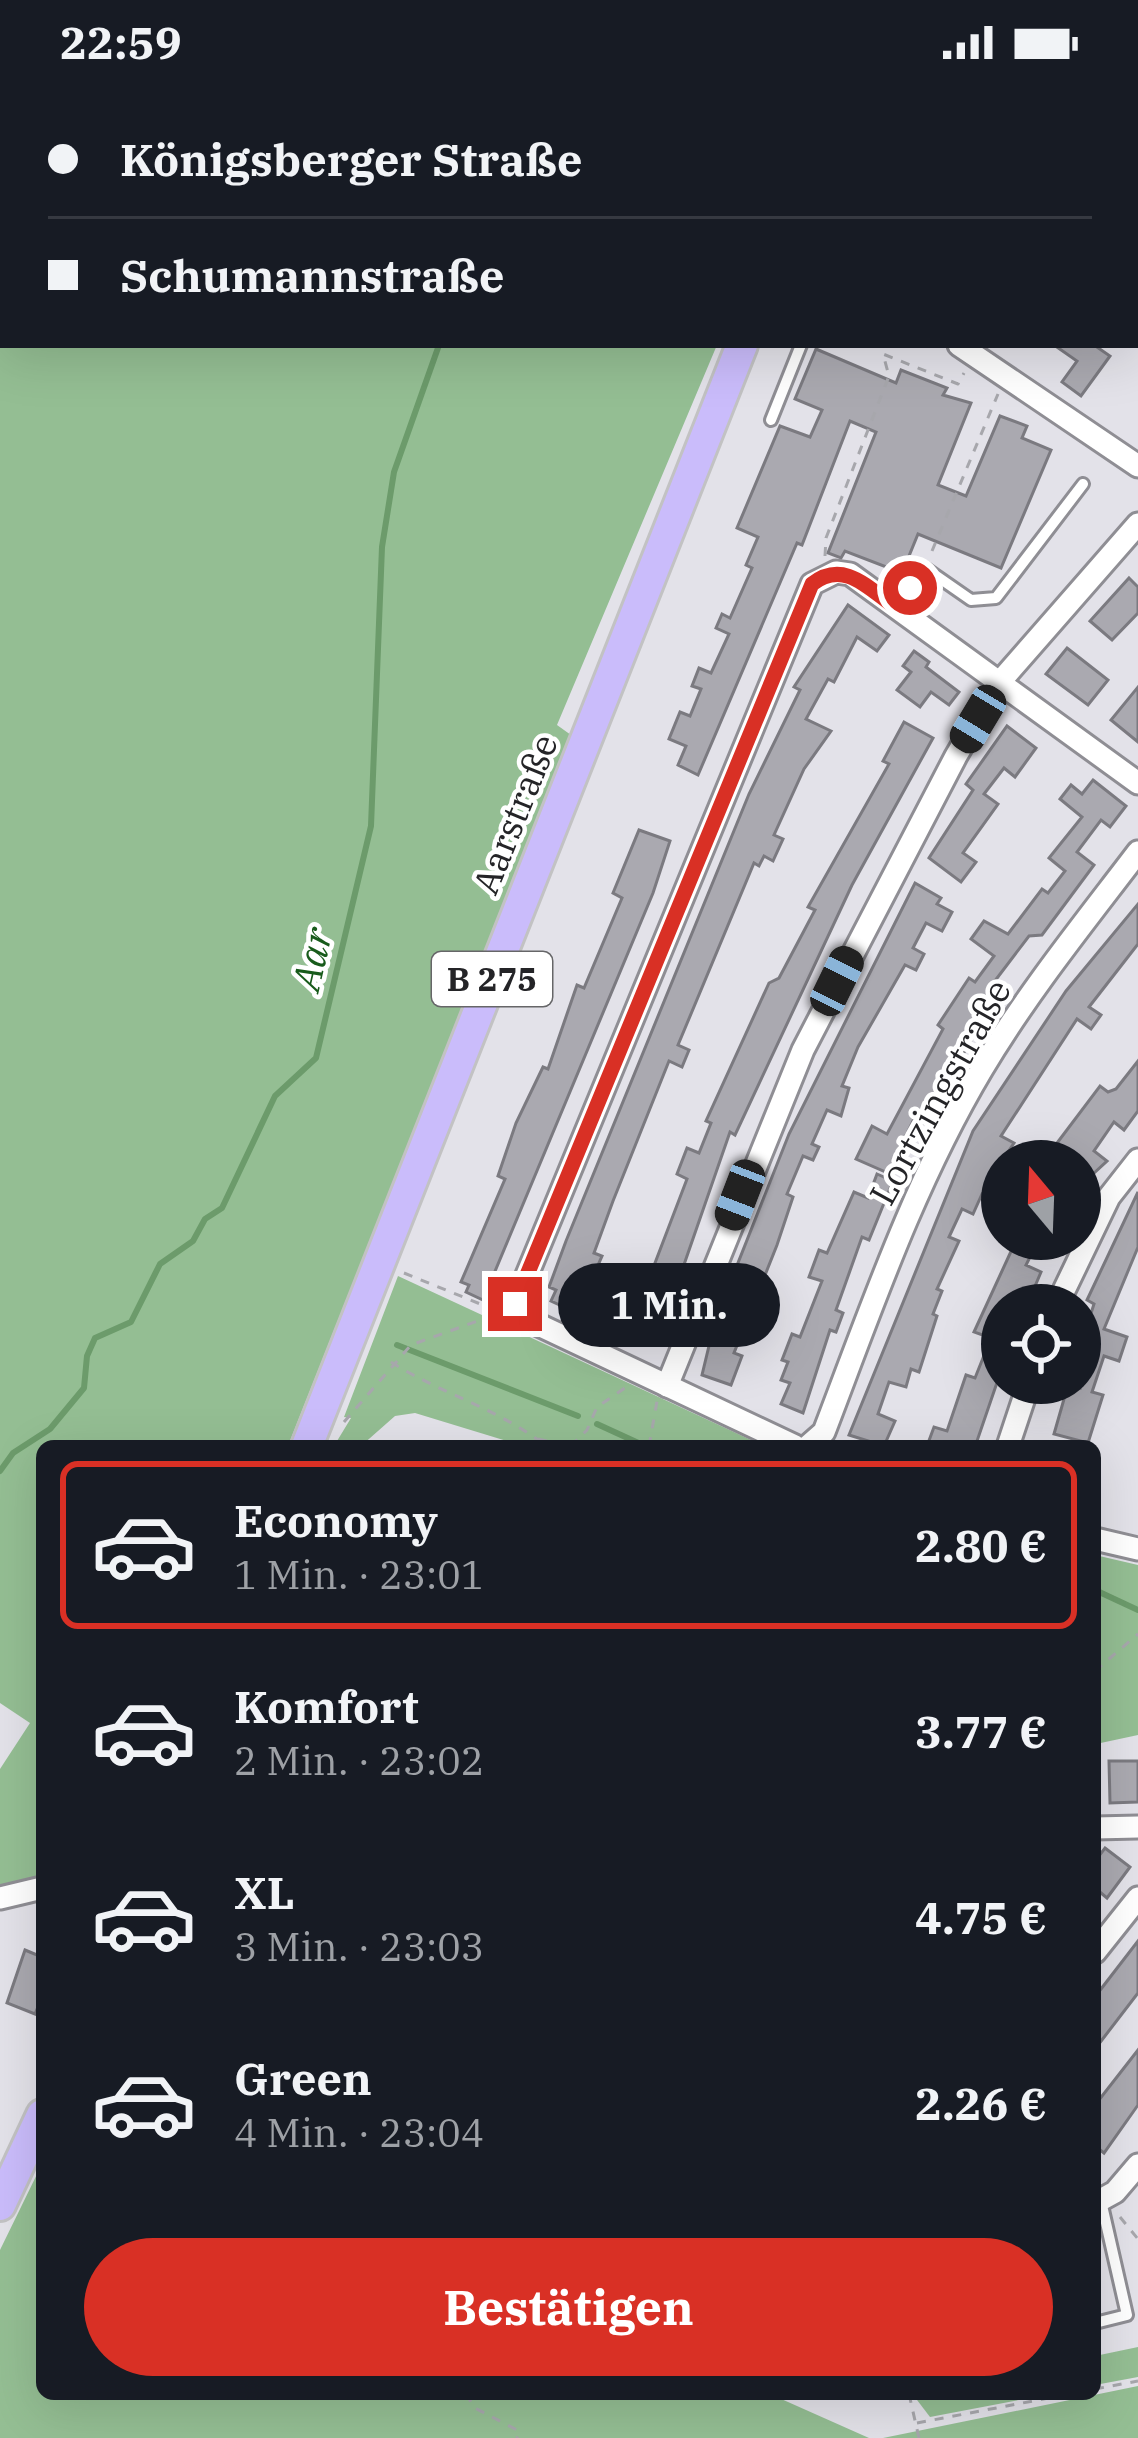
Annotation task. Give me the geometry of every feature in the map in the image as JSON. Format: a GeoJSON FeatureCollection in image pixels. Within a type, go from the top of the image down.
{"type":"FeatureCollection","features":[{"type":"Feature","properties":{"kind":"main road","name":"Aarstraße"},"geometry":{"type":"LineString","coordinates":[[309,1440],[741,348]]}},
{"type":"Feature","properties":{"kind":"main road"},"geometry":{"type":"LineString","coordinates":[[0,2205],[36,2128]]}},
{"type":"Feature","properties":{"kind":"street"},"geometry":{"type":"LineString","coordinates":[[980,352],[1005,376],[1138,466]]}},
{"type":"Feature","properties":{"kind":"street"},"geometry":{"type":"LineString","coordinates":[[667,1386],[803,1050],[999,683],[1138,524]]}},
{"type":"Feature","properties":{"kind":"street"},"geometry":{"type":"LineString","coordinates":[[782,1440],[516,1310],[805,596],[823,575],[850,574],[1138,783]]}},
{"type":"Feature","properties":{"kind":"street","name":"Lortzingstraße"},"geometry":{"type":"LineString","coordinates":[[815,1440],[824,1432],[896,1244],[981,1071],[1038,982],[1138,852]]}},
{"type":"Feature","properties":{"kind":"street"},"geometry":{"type":"LineString","coordinates":[[1067,1284],[1109,1197],[1138,1160]]}},
{"type":"Feature","properties":{"kind":"street"},"geometry":{"type":"LineString","coordinates":[[1010,1440],[1022,1404]]}},
{"type":"Feature","properties":{"kind":"street"},"geometry":{"type":"LineString","coordinates":[[1101,1540],[1138,1549]]}},
{"type":"Feature","properties":{"kind":"street"},"geometry":{"type":"LineString","coordinates":[[1101,1828],[1138,1827]]}},
{"type":"Feature","properties":{"kind":"street"},"geometry":{"type":"LineString","coordinates":[[0,1898],[36,1889]]}},
{"type":"Feature","properties":{"kind":"street"},"geometry":{"type":"LineString","coordinates":[[1101,1944],[1138,1898]]}},
{"type":"Feature","properties":{"kind":"street"},"geometry":{"type":"LineString","coordinates":[[1101,2201],[1138,2165]]}},
{"type":"Feature","properties":{"kind":"lane"},"geometry":{"type":"LineString","coordinates":[[771,420],[800,348]]}},
{"type":"Feature","properties":{"kind":"lane"},"geometry":{"type":"LineString","coordinates":[[896,608],[925,568],[971,600],[996,598],[1083,484]]}},
{"type":"Feature","properties":{"kind":"lane"},"geometry":{"type":"LineString","coordinates":[[1101,2201],[1127,2314],[1101,2321]]}},
{"type":"Feature","properties":{"kind":"path"},"geometry":{"type":"LineString","coordinates":[[823,575],[826,538],[889,376],[883,353],[958,384],[980,352]]}},
{"type":"Feature","properties":{"kind":"path"},"geometry":{"type":"LineString","coordinates":[[925,568],[1005,376]]}},
{"type":"Feature","properties":{"kind":"path"},"geometry":{"type":"LineString","coordinates":[[337,1429],[391,1362],[411,1345],[502,1312],[396,1270]]}},
{"type":"Feature","properties":{"kind":"path"},"geometry":{"type":"LineString","coordinates":[[391,1362],[539,1440]]}},
{"type":"Feature","properties":{"kind":"path"},"geometry":{"type":"LineString","coordinates":[[577,1440],[597,1407],[617,1398],[635,1371]]}},
{"type":"Feature","properties":{"kind":"path"},"geometry":{"type":"LineString","coordinates":[[650,1440],[656,1402],[667,1386]]}},
{"type":"Feature","properties":{"kind":"path"},"geometry":{"type":"LineString","coordinates":[[537,1438],[546,1440]]}},
{"type":"Feature","properties":{"kind":"path"},"geometry":{"type":"LineString","coordinates":[[1101,1668],[1138,1634]]}},
{"type":"Feature","properties":{"kind":"path"},"geometry":{"type":"LineString","coordinates":[[1101,1664],[1107,1665]]}},
{"type":"Feature","properties":{"kind":"path"},"geometry":{"type":"LineString","coordinates":[[1101,2201],[1138,2240]]}},
{"type":"Feature","properties":{"kind":"path"},"geometry":{"type":"LineString","coordinates":[[1101,2388],[1138,2381]]}},
{"type":"Feature","properties":{"kind":"path"},"geometry":{"type":"LineString","coordinates":[[470,2400],[475,2408],[519,2431],[517,2438]]}},
{"type":"Feature","properties":{"kind":"path"},"geometry":{"type":"LineString","coordinates":[[910,2400],[919,2438]]}},
{"type":"Feature","properties":{"kind":"path"},"geometry":{"type":"LineString","coordinates":[[916,2423],[1038,2400]]}},
{"type":"Feature","properties":{"kind":"green space"},"geometry":{"type":"Polygon","coordinates":[[[0,348],[716,348],[557,725],[571,735],[290,1440],[36,1440],[36,1878],[0,1888],[0,1769],[30,1723],[0,1703],[0,348]]]}},
{"type":"Feature","properties":{"kind":"green space"},"geometry":{"type":"Polygon","coordinates":[[[398,1276],[751,1440],[503,1440],[415,1413],[395,1416],[368,1440],[338,1440],[351,1418],[344,1417],[398,1276]]]}},
{"type":"Feature","properties":{"kind":"green space"},"geometry":{"type":"Polygon","coordinates":[[[1101,1556],[1138,1565],[1138,1735],[1101,1743],[1101,1556]]]}},
{"type":"Feature","properties":{"kind":"green space"},"geometry":{"type":"Polygon","coordinates":[[[36,2176],[36,2400],[784,2400],[869,2438],[0,2438],[0,2250],[36,2176]]]}},
{"type":"Feature","properties":{"kind":"green space"},"geometry":{"type":"Polygon","coordinates":[[[1138,2347],[1138,2377],[1101,2384],[1101,2355],[1138,2347]]]}},
{"type":"Feature","properties":{"kind":"green space"},"geometry":{"type":"Polygon","coordinates":[[[1138,2386],[1138,2438],[883,2438],[1069,2400],[1101,2400],[1101,2394],[1138,2386]]]}},
{"type":"Feature","properties":{"kind":"green space"},"geometry":{"type":"Polygon","coordinates":[[[917,2400],[1019,2400],[930,2417],[917,2400]]]}},
{"type":"Feature","properties":{"kind":"building"},"geometry":{"type":"Polygon","coordinates":[[[1058,348],[1098,348],[1110,356],[1081,396],[1062,382],[1077,361],[1058,348]]]}},
{"type":"Feature","properties":{"kind":"building"},"geometry":{"type":"Polygon","coordinates":[[[816,349],[896,383],[901,370],[947,388],[943,395],[971,403],[938,485],[966,496],[1000,416],[1027,426],[1022,438],[1051,450],[1001,568],[918,534],[902,573],[845,551],[841,558],[828,553],[876,432],[850,421],[802,545],[797,543],[698,775],[678,765],[686,746],[669,739],[680,712],[690,716],[701,689],[692,686],[699,668],[711,673],[729,634],[716,628],[722,614],[730,618],[752,568],[746,565],[758,537],[737,528],[780,426],[810,437],[822,410],[795,399],[816,349]]]}},
{"type":"Feature","properties":{"kind":"building"},"geometry":{"type":"Polygon","coordinates":[[[1129,578],[1138,587],[1138,613],[1112,640],[1090,621],[1129,578]]]}},
{"type":"Feature","properties":{"kind":"building"},"geometry":{"type":"Polygon","coordinates":[[[848,605],[889,635],[877,651],[857,637],[834,682],[828,679],[806,719],[831,731],[804,769],[774,835],[783,839],[773,861],[764,856],[759,866],[754,863],[678,1045],[689,1050],[682,1067],[669,1061],[594,1253],[602,1256],[595,1272],[604,1276],[597,1293],[585,1288],[575,1312],[551,1301],[556,1290],[549,1287],[566,1241],[749,794],[800,690],[794,687],[848,605]]]}},
{"type":"Feature","properties":{"kind":"building"},"geometry":{"type":"Polygon","coordinates":[[[1067,648],[1108,680],[1088,705],[1046,674],[1067,648]]]}},
{"type":"Feature","properties":{"kind":"building"},"geometry":{"type":"Polygon","coordinates":[[[914,651],[929,662],[926,667],[959,692],[949,705],[931,692],[920,707],[897,690],[911,672],[903,666],[914,651]]]}},
{"type":"Feature","properties":{"kind":"building"},"geometry":{"type":"Polygon","coordinates":[[[1138,687],[1138,742],[1111,720],[1138,687]]]}},
{"type":"Feature","properties":{"kind":"building"},"geometry":{"type":"Polygon","coordinates":[[[904,722],[933,738],[852,885],[735,1135],[730,1132],[670,1305],[655,1299],[658,1289],[647,1284],[687,1179],[677,1174],[687,1148],[699,1153],[711,1123],[706,1121],[769,983],[779,978],[815,910],[808,907],[889,764],[883,761],[904,722]]]}},
{"type":"Feature","properties":{"kind":"building"},"geometry":{"type":"Polygon","coordinates":[[[1007,726],[1036,748],[1015,777],[1004,768],[984,794],[998,804],[963,853],[976,862],[961,882],[929,858],[973,790],[966,784],[1007,726]]]}},
{"type":"Feature","properties":{"kind":"building"},"geometry":{"type":"Polygon","coordinates":[[[1093,780],[1126,806],[1110,827],[1101,820],[1077,852],[1094,865],[1042,935],[1029,936],[988,990],[997,996],[921,1126],[913,1121],[888,1173],[856,1159],[872,1126],[887,1134],[943,1029],[938,1025],[969,978],[975,982],[994,956],[971,939],[984,921],[1008,934],[1042,889],[1048,893],[1065,871],[1049,858],[1082,817],[1060,799],[1071,785],[1082,794],[1093,780]]]}},
{"type":"Feature","properties":{"kind":"building"},"geometry":{"type":"Polygon","coordinates":[[[639,830],[670,841],[653,893],[483,1300],[466,1292],[469,1285],[461,1282],[505,1179],[498,1176],[516,1123],[543,1067],[548,1069],[577,985],[584,988],[622,898],[613,893],[639,830]]]}},
{"type":"Feature","properties":{"kind":"building"},"geometry":{"type":"Polygon","coordinates":[[[915,883],[941,898],[937,904],[952,912],[942,931],[926,923],[913,948],[924,954],[916,970],[905,965],[858,1047],[842,1086],[849,1088],[841,1116],[827,1110],[812,1144],[819,1147],[813,1160],[803,1156],[787,1194],[793,1197],[777,1245],[734,1353],[742,1356],[731,1385],[702,1375],[715,1321],[789,1134],[915,883]]]}},
{"type":"Feature","properties":{"kind":"building"},"geometry":{"type":"Polygon","coordinates":[[[1138,904],[1138,944],[1089,1007],[1101,1015],[1091,1029],[1077,1019],[1001,1136],[1008,1140],[981,1140],[981,1196],[973,1214],[962,1209],[949,1237],[959,1241],[937,1289],[942,1291],[933,1314],[937,1316],[919,1372],[911,1369],[906,1387],[889,1382],[878,1414],[895,1421],[887,1440],[849,1435],[973,1131],[1066,991],[1138,904]]]}},
{"type":"Feature","properties":{"kind":"building"},"geometry":{"type":"Polygon","coordinates":[[[1138,1061],[1138,1111],[1124,1130],[1114,1122],[1101,1141],[1059,1140],[1100,1086],[1108,1092],[1116,1089],[1138,1061]]]}},
{"type":"Feature","properties":{"kind":"building"},"geometry":{"type":"Polygon","coordinates":[[[877,1174],[893,1181],[869,1240],[862,1237],[836,1310],[843,1313],[836,1332],[830,1330],[803,1413],[781,1404],[790,1383],[781,1380],[788,1362],[782,1360],[792,1334],[800,1337],[822,1281],[809,1277],[819,1250],[827,1253],[854,1192],[868,1198],[877,1174]]]}},
{"type":"Feature","properties":{"kind":"building"},"geometry":{"type":"Polygon","coordinates":[[[1138,1192],[1138,1247],[1104,1329],[1127,1337],[1119,1361],[1104,1356],[1101,1365],[1101,1284],[1095,1284],[1138,1192]]]}},
{"type":"Feature","properties":{"kind":"building"},"geometry":{"type":"Polygon","coordinates":[[[1007,1260],[1028,1260],[1026,1265],[1041,1272],[1036,1284],[996,1284],[1007,1260]]]}},
{"type":"Feature","properties":{"kind":"building"},"geometry":{"type":"Polygon","coordinates":[[[981,1363],[981,1404],[990,1404],[977,1440],[929,1440],[934,1427],[947,1431],[966,1375],[975,1378],[981,1363]]]}},
{"type":"Feature","properties":{"kind":"building"},"geometry":{"type":"Polygon","coordinates":[[[1063,1404],[1100,1404],[1089,1440],[1054,1434],[1063,1404]]]}},
{"type":"Feature","properties":{"kind":"building"},"geometry":{"type":"Polygon","coordinates":[[[1109,1761],[1138,1761],[1138,1802],[1110,1803],[1109,1761]]]}},
{"type":"Feature","properties":{"kind":"building"},"geometry":{"type":"Polygon","coordinates":[[[1105,1848],[1130,1867],[1107,1898],[1101,1893],[1105,1848]]]}},
{"type":"Feature","properties":{"kind":"building"},"geometry":{"type":"Polygon","coordinates":[[[1138,1941],[1138,1993],[1101,2041],[1101,1989],[1138,1941]]]}},
{"type":"Feature","properties":{"kind":"building"},"geometry":{"type":"Polygon","coordinates":[[[25,1950],[36,1955],[35,2014],[7,2003],[25,1950]]]}},
{"type":"Feature","properties":{"kind":"building"},"geometry":{"type":"Polygon","coordinates":[[[1138,2050],[1138,2105],[1104,2153],[1101,2097],[1138,2050]]]}},
{"type":"Feature","properties":{"kind":"waterway","name":"Aar"},"geometry":{"type":"LineString","coordinates":[[0,1471],[13,1453],[50,1429],[84,1388],[87,1356],[95,1338],[131,1322],[160,1264],[193,1241],[205,1219],[222,1208],[275,1096],[316,1058],[371,826],[382,547],[394,472],[438,348]]}},
{"type":"Feature","properties":{"kind":"waterway"},"geometry":{"type":"LineString","coordinates":[[397,1345],[578,1416]]}},
{"type":"Feature","properties":{"kind":"waterway"},"geometry":{"type":"LineString","coordinates":[[597,1424],[632,1440]]}},
{"type":"Feature","properties":{"kind":"waterway"},"geometry":{"type":"LineString","coordinates":[[1101,1593],[1138,1610]]}},
{"type":"Feature","properties":{"kind":"route"},"geometry":{"type":"LineString","coordinates":[[515,1304],[805,596],[823,575],[836,572],[850,574],[896,608],[910,588]]}}]}
